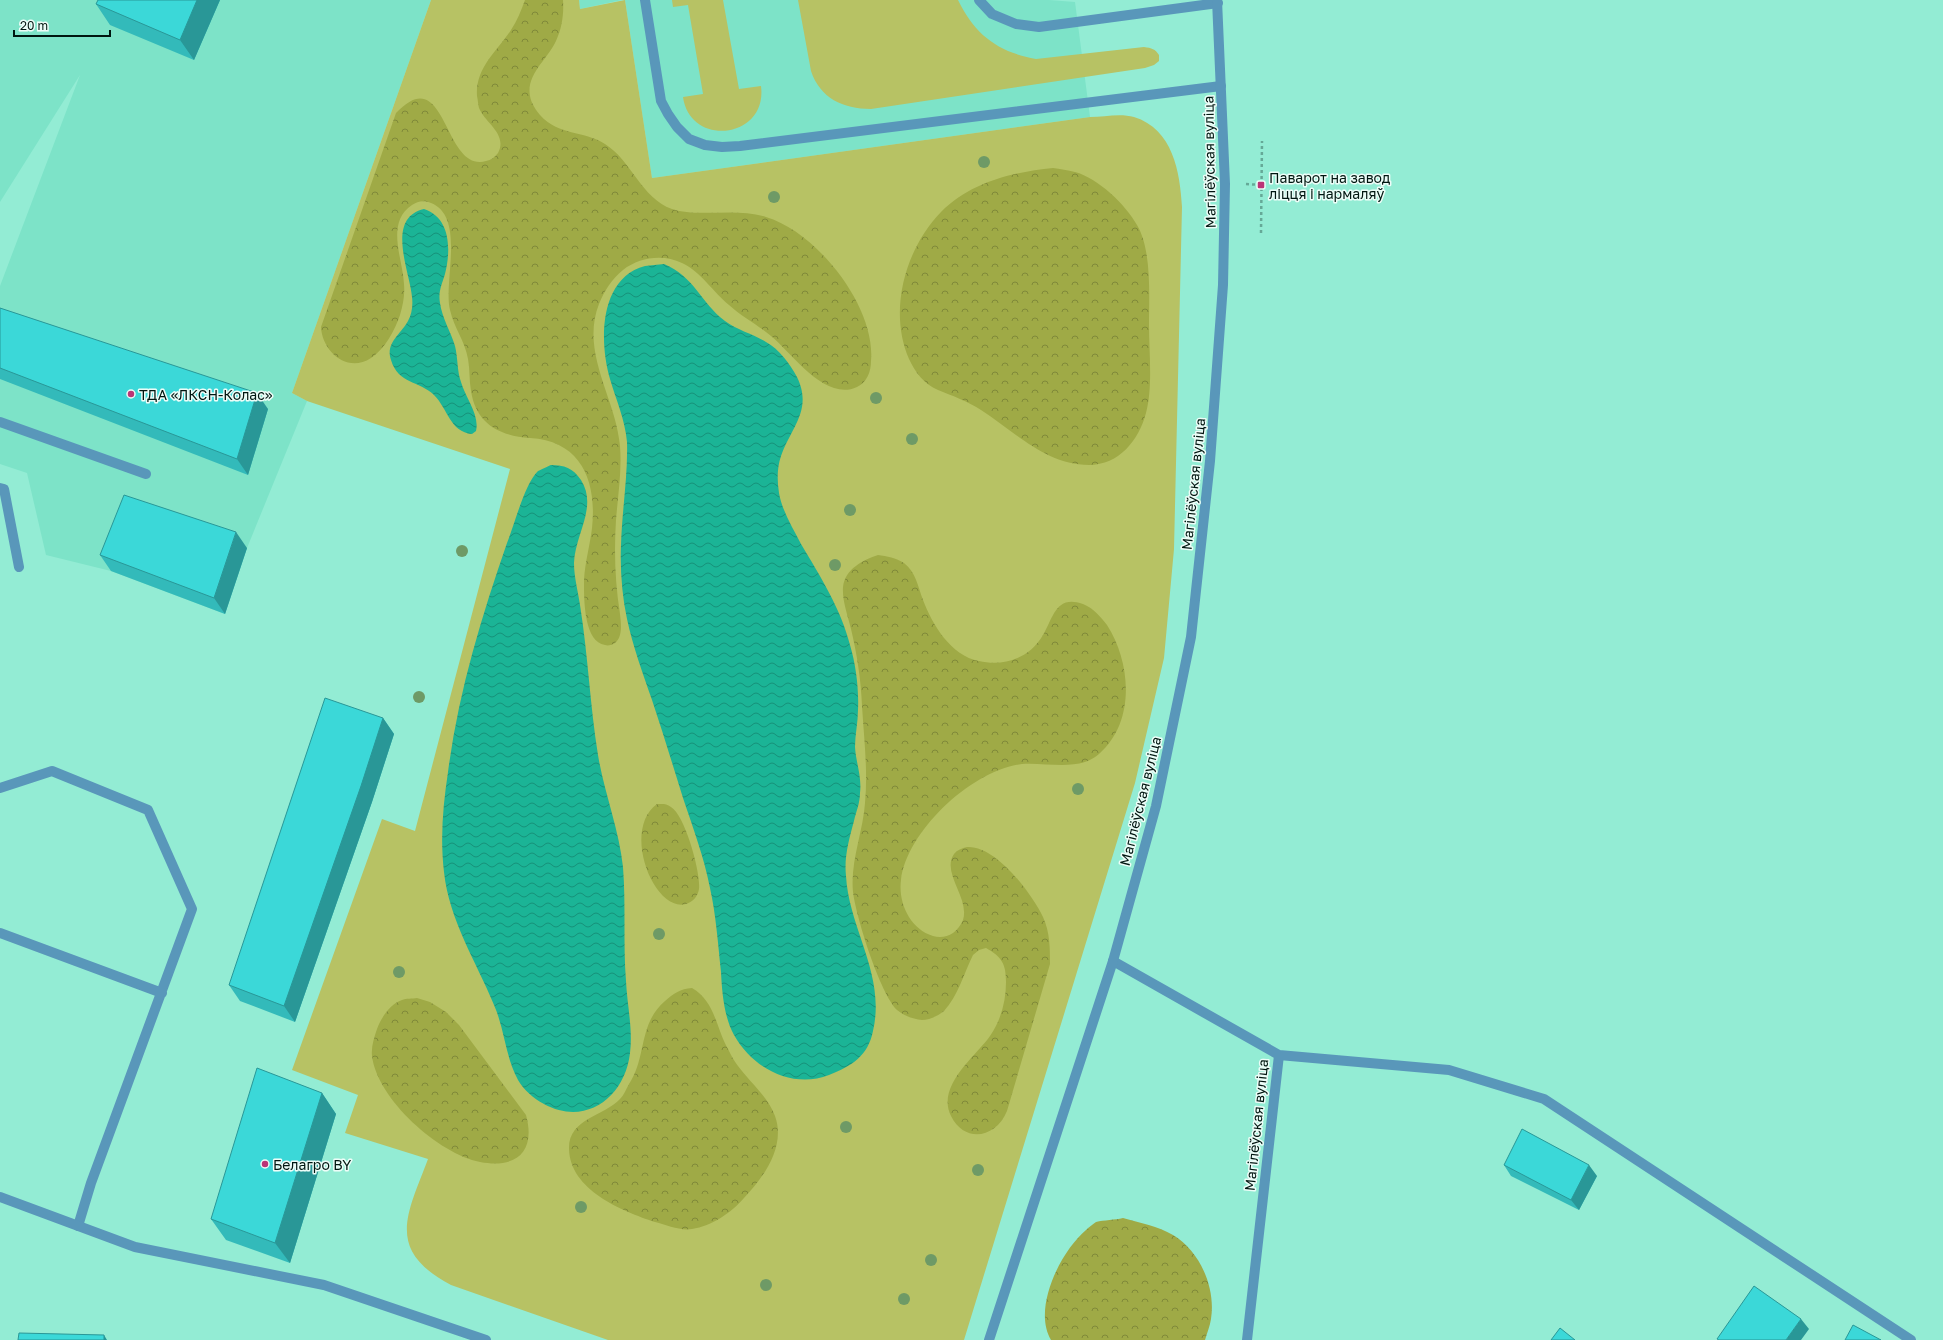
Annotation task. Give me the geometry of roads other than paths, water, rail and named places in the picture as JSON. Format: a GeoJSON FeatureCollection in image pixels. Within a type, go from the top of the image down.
{"type":"FeatureCollection","features":[{"type":"Feature","properties":{"kind":"street"},"geometry":{"type":"LineString","coordinates":[[645,0],[661,101],[677,127],[689,139],[705,145],[722,148],[1221,86]]}},
{"type":"Feature","properties":{"kind":"street"},"geometry":{"type":"LineString","coordinates":[[979,0],[992,14],[1016,24],[1039,28],[1218,1]]}},
{"type":"Feature","properties":{"kind":"street","name":"Магілёўская вуліца"},"geometry":{"type":"LineString","coordinates":[[989,1340],[1113,961],[1156,806],[1191,637],[1210,461],[1223,284],[1225,184],[1218,1]]}},
{"type":"Feature","properties":{"kind":"street"},"geometry":{"type":"LineString","coordinates":[[0,422],[146,474]]}},
{"type":"Feature","properties":{"kind":"street"},"geometry":{"type":"LineString","coordinates":[[0,488],[4,489],[19,567]]}},
{"type":"Feature","properties":{"kind":"street"},"geometry":{"type":"LineString","coordinates":[[0,788],[52,771],[148,810],[192,909],[91,1184],[78,1226]]}},
{"type":"Feature","properties":{"kind":"street"},"geometry":{"type":"LineString","coordinates":[[0,932],[162,993]]}},
{"type":"Feature","properties":{"kind":"street","name":"Магілёўская вуліца"},"geometry":{"type":"LineString","coordinates":[[1113,961],[1279,1055],[1247,1340]]}},
{"type":"Feature","properties":{"kind":"street"},"geometry":{"type":"LineString","coordinates":[[1279,1055],[1449,1070],[1544,1099],[1911,1340]]}},
{"type":"Feature","properties":{"kind":"street"},"geometry":{"type":"LineString","coordinates":[[0,1197],[135,1247],[324,1285],[486,1340]]}},
{"type":"Feature","properties":{"kind":"water"},"geometry":{"type":"Polygon","coordinates":[[[424,209],[433,213],[440,220],[447,236],[447,265],[440,292],[440,303],[455,346],[461,382],[476,419],[476,431],[472,434],[459,429],[450,419],[434,395],[428,390],[399,374],[394,368],[391,360],[390,349],[395,339],[408,321],[412,306],[412,297],[403,247],[405,223],[412,214],[424,209]]]}},
{"type":"Feature","properties":{"kind":"water"},"geometry":{"type":"Polygon","coordinates":[[[664,264],[683,275],[725,321],[771,345],[788,362],[797,377],[803,399],[802,409],[781,456],[778,474],[780,500],[801,544],[836,606],[846,632],[854,661],[858,702],[855,747],[860,776],[860,797],[847,848],[846,876],[853,915],[871,971],[875,991],[876,1010],[871,1040],[863,1054],[845,1068],[815,1079],[788,1077],[775,1073],[763,1066],[752,1058],[742,1047],[731,1028],[724,1004],[715,919],[708,876],[635,650],[625,610],[621,554],[627,468],[627,442],[622,417],[606,364],[604,330],[606,313],[611,297],[619,284],[630,273],[645,266],[664,264]]]}},
{"type":"Feature","properties":{"kind":"water"},"geometry":{"type":"Polygon","coordinates":[[[551,465],[568,468],[571,470],[581,480],[586,490],[587,510],[575,552],[574,568],[583,624],[598,755],[618,839],[623,867],[625,967],[631,1035],[627,1069],[612,1095],[601,1104],[588,1110],[574,1112],[560,1110],[544,1104],[529,1094],[518,1080],[510,1062],[498,1014],[464,940],[451,907],[444,872],[442,847],[443,809],[452,743],[464,685],[472,656],[497,571],[524,495],[533,477],[538,471],[551,465]]]}},
{"type":"Feature","properties":{"kind":"place","name":"Паварот на завод ліцця і нармаляў"},"geometry":{"type":"Point","coordinates":[1261,185]}},
{"type":"Feature","properties":{"kind":"place","name":"ТДА «ЛКСН-Колас»"},"geometry":{"type":"Point","coordinates":[131,394]}},
{"type":"Feature","properties":{"kind":"place","name":"Белагро BY"},"geometry":{"type":"Point","coordinates":[265,1164]}}]}
